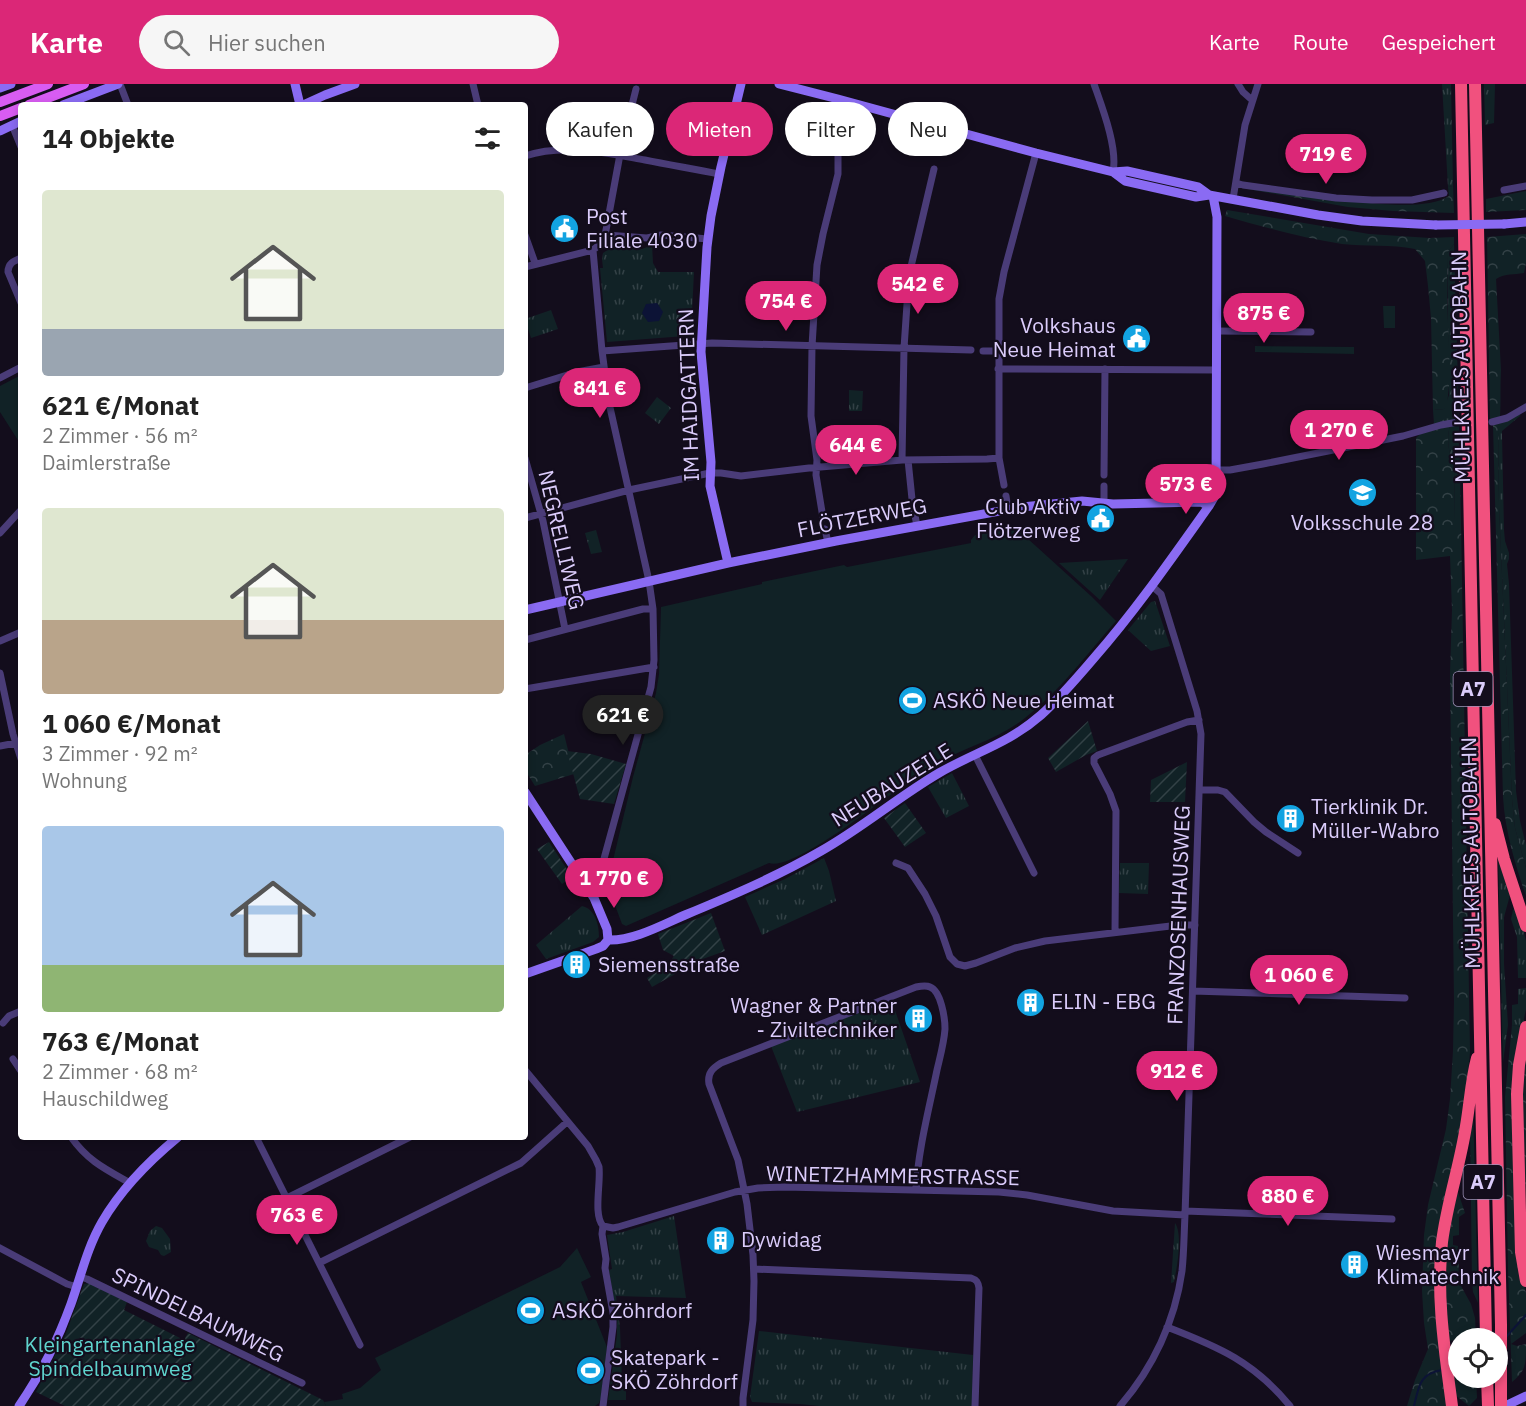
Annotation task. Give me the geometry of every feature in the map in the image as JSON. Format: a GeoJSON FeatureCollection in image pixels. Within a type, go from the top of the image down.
{"type":"FeatureCollection","features":[{"type":"Feature","properties":{"kind":"highway","name":"MÜHLKREIS AUTOBAHN"},"geometry":{"type":"LineString","coordinates":[[1461,84],[1486,1328]]}},
{"type":"Feature","properties":{"kind":"highway","name":"MÜHLKREIS AUTOBAHN"},"geometry":{"type":"LineString","coordinates":[[1475,84],[1502,1402]]}},
{"type":"Feature","properties":{"kind":"highway"},"geometry":{"type":"LineString","coordinates":[[1490,808],[1526,926]]}},
{"type":"Feature","properties":{"kind":"highway"},"geometry":{"type":"LineString","coordinates":[[1526,1027],[1519,1065],[1517,1117],[1521,1252],[1526,1281]]}},
{"type":"Feature","properties":{"kind":"highway"},"geometry":{"type":"LineString","coordinates":[[1452,1406],[1440,1293],[1442,1242],[1466,1126],[1472,1074],[1480,1045]]}},
{"type":"Feature","properties":{"kind":"highway"},"geometry":{"type":"LineString","coordinates":[[1487,1388],[1488,1405]]}},
{"type":"Feature","properties":{"kind":"main road"},"geometry":{"type":"LineString","coordinates":[[0,102],[48,84]]}},
{"type":"Feature","properties":{"kind":"main road"},"geometry":{"type":"LineString","coordinates":[[37,102],[84,84]]}},
{"type":"Feature","properties":{"kind":"main road"},"geometry":{"type":"LineString","coordinates":[[0,116],[18,109]]}},
{"type":"Feature","properties":{"kind":"street"},"geometry":{"type":"LineString","coordinates":[[0,88],[11,84]]}},
{"type":"Feature","properties":{"kind":"street"},"geometry":{"type":"LineString","coordinates":[[71,102],[119,84],[127,102]]}},
{"type":"Feature","properties":{"kind":"street"},"geometry":{"type":"LineString","coordinates":[[295,84],[301,102]]}},
{"type":"Feature","properties":{"kind":"street"},"geometry":{"type":"LineString","coordinates":[[309,102],[355,84]]}},
{"type":"Feature","properties":{"kind":"street"},"geometry":{"type":"LineString","coordinates":[[473,84],[477,102]]}},
{"type":"Feature","properties":{"kind":"street","name":"IM HAIDGATTERN"},"geometry":{"type":"LineString","coordinates":[[728,563],[710,486],[702,344],[708,239],[719,174],[741,84]]}},
{"type":"Feature","properties":{"kind":"street"},"geometry":{"type":"LineString","coordinates":[[779,84],[1113,172],[1127,171],[1198,187],[1211,195],[1318,215],[1362,221],[1436,225],[1526,222]]}},
{"type":"Feature","properties":{"kind":"street"},"geometry":{"type":"LineString","coordinates":[[1094,84],[1114,156],[1113,172]]}},
{"type":"Feature","properties":{"kind":"street"},"geometry":{"type":"LineString","coordinates":[[1238,84],[1252,100]]}},
{"type":"Feature","properties":{"kind":"street"},"geometry":{"type":"LineString","coordinates":[[1233,199],[1243,133],[1257,84]]}},
{"type":"Feature","properties":{"kind":"street"},"geometry":{"type":"LineString","coordinates":[[633,102],[636,89]]}},
{"type":"Feature","properties":{"kind":"street"},"geometry":{"type":"LineString","coordinates":[[0,130],[16,123]]}},
{"type":"Feature","properties":{"kind":"street"},"geometry":{"type":"LineString","coordinates":[[528,155],[546,151]]}},
{"type":"Feature","properties":{"kind":"street"},"geometry":{"type":"LineString","coordinates":[[1004,485],[999,458],[998,311],[1002,280],[1036,153]]}},
{"type":"Feature","properties":{"kind":"street"},"geometry":{"type":"LineString","coordinates":[[528,266],[593,250],[604,241],[620,156]]}},
{"type":"Feature","properties":{"kind":"street"},"geometry":{"type":"LineString","coordinates":[[625,156],[719,174]]}},
{"type":"Feature","properties":{"kind":"street"},"geometry":{"type":"LineString","coordinates":[[823,518],[816,475],[811,416],[812,345],[817,265],[838,174],[838,156]]}},
{"type":"Feature","properties":{"kind":"street"},"geometry":{"type":"LineString","coordinates":[[912,499],[905,460],[904,348],[909,275],[934,169]]}},
{"type":"Feature","properties":{"kind":"street"},"geometry":{"type":"LineString","coordinates":[[1236,183],[1301,194],[1372,200],[1412,200],[1444,193]]}},
{"type":"Feature","properties":{"kind":"street"},"geometry":{"type":"LineString","coordinates":[[1504,190],[1526,186]]}},
{"type":"Feature","properties":{"kind":"street"},"geometry":{"type":"LineString","coordinates":[[1211,195],[1217,217],[1217,470],[1263,464],[1402,436],[1458,422]]}},
{"type":"Feature","properties":{"kind":"street"},"geometry":{"type":"LineString","coordinates":[[606,235],[647,238],[662,235],[708,239]]}},
{"type":"Feature","properties":{"kind":"street"},"geometry":{"type":"LineString","coordinates":[[528,243],[536,264]]}},
{"type":"Feature","properties":{"kind":"street"},"geometry":{"type":"LineString","coordinates":[[587,886],[602,866],[649,700],[654,667],[653,609],[649,581],[609,402],[593,250]]}},
{"type":"Feature","properties":{"kind":"street"},"geometry":{"type":"LineString","coordinates":[[18,260],[11,263],[8,272],[18,296]]}},
{"type":"Feature","properties":{"kind":"street"},"geometry":{"type":"LineString","coordinates":[[1217,331],[1311,332]]}},
{"type":"Feature","properties":{"kind":"street"},"geometry":{"type":"LineString","coordinates":[[602,351],[702,344],[971,350]]}},
{"type":"Feature","properties":{"kind":"street"},"geometry":{"type":"LineString","coordinates":[[983,351],[998,351]]}},
{"type":"Feature","properties":{"kind":"street"},"geometry":{"type":"LineString","coordinates":[[528,387],[577,372],[604,368]]}},
{"type":"Feature","properties":{"kind":"street"},"geometry":{"type":"LineString","coordinates":[[0,378],[18,369]]}},
{"type":"Feature","properties":{"kind":"street"},"geometry":{"type":"LineString","coordinates":[[998,369],[1217,370]]}},
{"type":"Feature","properties":{"kind":"street"},"geometry":{"type":"LineString","coordinates":[[1104,475],[1105,369]]}},
{"type":"Feature","properties":{"kind":"street"},"geometry":{"type":"LineString","coordinates":[[1492,422],[1507,418],[1526,407]]}},
{"type":"Feature","properties":{"kind":"street"},"geometry":{"type":"LineString","coordinates":[[528,517],[628,490],[710,473],[741,476],[905,460],[999,458]]}},
{"type":"Feature","properties":{"kind":"street","name":"NEGRELLIWEG"},"geometry":{"type":"LineString","coordinates":[[528,468],[541,514],[565,629]]}},
{"type":"Feature","properties":{"kind":"street","name":"NEUBAUZEILE"},"geometry":{"type":"LineString","coordinates":[[528,973],[596,950],[608,940],[624,940],[675,920],[798,863],[860,827],[940,772],[1012,737],[1029,725],[1079,676],[1133,612],[1209,506],[1216,494],[1217,470]]}},
{"type":"Feature","properties":{"kind":"street"},"geometry":{"type":"LineString","coordinates":[[1104,486],[1104,503]]}},
{"type":"Feature","properties":{"kind":"street"},"geometry":{"type":"LineString","coordinates":[[1006,496],[1008,510]]}},
{"type":"Feature","properties":{"kind":"street","name":"FLÖTZERWEG"},"geometry":{"type":"LineString","coordinates":[[528,609],[728,563],[1008,510],[1082,501],[1104,503],[1201,502],[1209,506]]}},
{"type":"Feature","properties":{"kind":"street"},"geometry":{"type":"LineString","coordinates":[[914,510],[916,526]]}},
{"type":"Feature","properties":{"kind":"street"},"geometry":{"type":"LineString","coordinates":[[0,533],[18,513]]}},
{"type":"Feature","properties":{"kind":"street"},"geometry":{"type":"LineString","coordinates":[[825,529],[828,543]]}},
{"type":"Feature","properties":{"kind":"street","name":"FRANZOSENHAUSWEG"},"geometry":{"type":"LineString","coordinates":[[1120,1406],[1154,1359],[1167,1327],[1176,1300],[1182,1270],[1185,1213],[1202,746],[1199,720],[1161,594],[1152,586]]}},
{"type":"Feature","properties":{"kind":"street"},"geometry":{"type":"LineString","coordinates":[[528,639],[643,609],[653,609]]}},
{"type":"Feature","properties":{"kind":"street"},"geometry":{"type":"LineString","coordinates":[[0,641],[18,633]]}},
{"type":"Feature","properties":{"kind":"street"},"geometry":{"type":"LineString","coordinates":[[528,688],[654,667]]}},
{"type":"Feature","properties":{"kind":"street"},"geometry":{"type":"LineString","coordinates":[[0,673],[18,742],[0,746]]}},
{"type":"Feature","properties":{"kind":"street"},"geometry":{"type":"LineString","coordinates":[[1115,932],[1116,811],[1094,763],[1094,758],[1098,754],[1180,724],[1199,720]]}},
{"type":"Feature","properties":{"kind":"street"},"geometry":{"type":"LineString","coordinates":[[975,755],[1034,873]]}},
{"type":"Feature","properties":{"kind":"street","name":"FRANZOSENHAUSWEG"},"geometry":{"type":"LineString","coordinates":[[1200,790],[1225,792],[1254,822],[1298,853]]}},
{"type":"Feature","properties":{"kind":"street"},"geometry":{"type":"LineString","coordinates":[[528,797],[594,898],[609,934],[608,940]]}},
{"type":"Feature","properties":{"kind":"street"},"geometry":{"type":"LineString","coordinates":[[896,863],[908,868],[936,916],[950,957],[957,964],[964,966],[1029,944],[1115,932],[1196,925]]}},
{"type":"Feature","properties":{"kind":"street"},"geometry":{"type":"LineString","coordinates":[[743,1406],[753,1320],[754,1269],[744,1191],[735,1152],[709,1084],[711,1070],[721,1063],[907,991],[922,986],[932,987],[943,1010],[945,1030],[924,1135],[916,1190]]}},
{"type":"Feature","properties":{"kind":"street"},"geometry":{"type":"LineString","coordinates":[[1193,991],[1405,998]]}},
{"type":"Feature","properties":{"kind":"street"},"geometry":{"type":"LineString","coordinates":[[3,1023],[9,1016],[18,1012]]}},
{"type":"Feature","properties":{"kind":"street"},"geometry":{"type":"LineString","coordinates":[[13,1059],[18,1066]]}},
{"type":"Feature","properties":{"kind":"street"},"geometry":{"type":"LineString","coordinates":[[528,1079],[588,1146],[597,1160],[600,1174],[598,1215],[603,1226],[602,1234],[614,1327],[603,1406]]}},
{"type":"Feature","properties":{"kind":"street"},"geometry":{"type":"LineString","coordinates":[[319,1263],[521,1163],[567,1122]]}},
{"type":"Feature","properties":{"kind":"street"},"geometry":{"type":"LineString","coordinates":[[73,1140],[90,1159],[130,1183]]}},
{"type":"Feature","properties":{"kind":"street"},"geometry":{"type":"LineString","coordinates":[[19,1406],[56,1342],[88,1252],[102,1221],[130,1183],[175,1140]]}},
{"type":"Feature","properties":{"kind":"street"},"geometry":{"type":"LineString","coordinates":[[258,1140],[360,1345]]}},
{"type":"Feature","properties":{"kind":"street"},"geometry":{"type":"LineString","coordinates":[[287,1198],[404,1140]]}},
{"type":"Feature","properties":{"kind":"street","name":"WINETZHAMMERSTRASSE"},"geometry":{"type":"LineString","coordinates":[[603,1226],[618,1227],[735,1192],[785,1187],[999,1192],[1113,1211],[1392,1219]]}},
{"type":"Feature","properties":{"kind":"street"},"geometry":{"type":"LineString","coordinates":[[0,1248],[76,1287]]}},
{"type":"Feature","properties":{"kind":"street"},"geometry":{"type":"LineString","coordinates":[[754,1269],[975,1279],[979,1288],[975,1406]]}},
{"type":"Feature","properties":{"kind":"street","name":"SPINDELBAUMWEG"},"geometry":{"type":"LineString","coordinates":[[80,1277],[302,1383]]}},
{"type":"Feature","properties":{"kind":"street"},"geometry":{"type":"LineString","coordinates":[[1167,1327],[1242,1361],[1269,1383],[1290,1406]]}},
{"type":"Feature","properties":{"kind":"street"},"geometry":{"type":"LineString","coordinates":[[1502,1402],[1526,1396]]}},
{"type":"Feature","properties":{"kind":"green space"},"geometry":{"type":"Polygon","coordinates":[[[1442,84],[1451,84],[1453,186],[1448,187],[1442,84]]]}},
{"type":"Feature","properties":{"kind":"green space"},"geometry":{"type":"Polygon","coordinates":[[[1484,84],[1495,84],[1494,123],[1485,125],[1484,84]]]}},
{"type":"Feature","properties":{"kind":"green space"},"geometry":{"type":"Polygon","coordinates":[[[1453,186],[1454,213],[1348,207],[1242,188],[1368,203],[1405,205],[1438,201],[1449,196],[1448,187],[1453,186]]]}},
{"type":"Feature","properties":{"kind":"green space"},"geometry":{"type":"Polygon","coordinates":[[[1526,191],[1526,210],[1486,212],[1486,199],[1526,191]]]}},
{"type":"Feature","properties":{"kind":"green space"},"geometry":{"type":"Polygon","coordinates":[[[1227,210],[1369,234],[1430,238],[1454,237],[1454,244],[1447,253],[1450,376],[1447,405],[1444,409],[1433,410],[1428,286],[1425,261],[1415,249],[1342,244],[1312,239],[1225,216],[1227,210]]]}},
{"type":"Feature","properties":{"kind":"green space"},"geometry":{"type":"Polygon","coordinates":[[[1526,234],[1524,273],[1506,275],[1496,279],[1501,370],[1500,417],[1490,419],[1487,237],[1526,234]]]}},
{"type":"Feature","properties":{"kind":"green space"},"geometry":{"type":"Polygon","coordinates":[[[1454,244],[1459,420],[1434,424],[1433,410],[1444,409],[1449,395],[1447,253],[1454,244]]]}},
{"type":"Feature","properties":{"kind":"green space"},"geometry":{"type":"Polygon","coordinates":[[[652,245],[653,263],[658,272],[694,272],[691,332],[685,336],[607,342],[600,268],[603,268],[603,253],[609,249],[642,249],[652,245]]]}},
{"type":"Feature","properties":{"kind":"green space"},"geometry":{"type":"Polygon","coordinates":[[[1383,306],[1395,306],[1395,328],[1384,328],[1383,306]]]}},
{"type":"Feature","properties":{"kind":"green space"},"geometry":{"type":"Polygon","coordinates":[[[551,310],[558,329],[531,338],[528,318],[551,310]]]}},
{"type":"Feature","properties":{"kind":"green space"},"geometry":{"type":"Polygon","coordinates":[[[1255,346],[1354,347],[1354,354],[1255,352],[1255,346]]]}},
{"type":"Feature","properties":{"kind":"green space"},"geometry":{"type":"Polygon","coordinates":[[[18,377],[18,440],[0,412],[0,386],[18,377]]]}},
{"type":"Feature","properties":{"kind":"green space"},"geometry":{"type":"Polygon","coordinates":[[[849,390],[863,391],[862,411],[849,411],[849,390]]]}},
{"type":"Feature","properties":{"kind":"green space"},"geometry":{"type":"Polygon","coordinates":[[[657,397],[671,408],[659,424],[645,413],[657,397]]]}},
{"type":"Feature","properties":{"kind":"green space"},"geometry":{"type":"Polygon","coordinates":[[[1521,413],[1502,431],[1502,435],[1504,530],[1509,553],[1507,564],[1516,791],[1526,845],[1526,868],[1515,828],[1512,799],[1499,507],[1498,427],[1521,413]]]}},
{"type":"Feature","properties":{"kind":"green space"},"geometry":{"type":"Polygon","coordinates":[[[1512,418],[1498,428],[1499,507],[1512,799],[1515,828],[1526,868],[1526,896],[1511,847],[1503,797],[1493,425],[1512,418]]]}},
{"type":"Feature","properties":{"kind":"green space"},"geometry":{"type":"Polygon","coordinates":[[[1450,425],[1459,425],[1461,522],[1455,522],[1454,462],[1448,444],[1450,425]]]}},
{"type":"Feature","properties":{"kind":"green space"},"geometry":{"type":"Polygon","coordinates":[[[1450,425],[1448,444],[1454,462],[1455,522],[1461,522],[1470,1052],[1464,1113],[1439,1234],[1448,1406],[1407,1406],[1428,1349],[1422,1291],[1424,1235],[1450,1099],[1454,1001],[1450,556],[1416,560],[1416,438],[1421,433],[1450,425]]]}},
{"type":"Feature","properties":{"kind":"green space"},"geometry":{"type":"Polygon","coordinates":[[[1026,527],[1027,538],[1116,621],[1050,696],[1015,725],[936,764],[808,851],[786,861],[776,864],[769,863],[626,926],[622,924],[608,881],[656,693],[659,674],[661,607],[844,565],[847,567],[971,543],[975,535],[1026,527]]]}},
{"type":"Feature","properties":{"kind":"green space"},"geometry":{"type":"Polygon","coordinates":[[[596,530],[602,552],[591,554],[585,533],[596,530]]]}},
{"type":"Feature","properties":{"kind":"green space"},"geometry":{"type":"Polygon","coordinates":[[[1128,559],[1100,600],[1059,563],[1128,559]]]}},
{"type":"Feature","properties":{"kind":"green space"},"geometry":{"type":"Polygon","coordinates":[[[1155,601],[1170,646],[1151,651],[1128,630],[1151,602],[1155,601]]]}},
{"type":"Feature","properties":{"kind":"green space"},"geometry":{"type":"Polygon","coordinates":[[[1088,721],[1097,751],[1056,772],[1048,758],[1088,721]]]}},
{"type":"Feature","properties":{"kind":"green space"},"geometry":{"type":"Polygon","coordinates":[[[564,734],[574,774],[535,786],[528,775],[528,753],[564,734]]]}},
{"type":"Feature","properties":{"kind":"green space"},"geometry":{"type":"Polygon","coordinates":[[[567,751],[591,754],[626,764],[614,804],[580,799],[567,751]]]}},
{"type":"Feature","properties":{"kind":"green space"},"geometry":{"type":"Polygon","coordinates":[[[1187,762],[1185,802],[1150,802],[1151,780],[1187,762]]]}},
{"type":"Feature","properties":{"kind":"green space"},"geometry":{"type":"Polygon","coordinates":[[[952,773],[969,806],[946,818],[928,787],[952,773]]]}},
{"type":"Feature","properties":{"kind":"green space"},"geometry":{"type":"Polygon","coordinates":[[[905,803],[926,833],[905,847],[884,818],[905,803]]]}},
{"type":"Feature","properties":{"kind":"green space"},"geometry":{"type":"Polygon","coordinates":[[[549,842],[572,877],[562,884],[537,849],[549,842]]]}},
{"type":"Feature","properties":{"kind":"green space"},"geometry":{"type":"Polygon","coordinates":[[[1498,852],[1510,895],[1504,917],[1508,1025],[1503,1062],[1498,852]]]}},
{"type":"Feature","properties":{"kind":"green space"},"geometry":{"type":"Polygon","coordinates":[[[824,858],[836,901],[762,935],[745,897],[824,858]]]}},
{"type":"Feature","properties":{"kind":"green space"},"geometry":{"type":"Polygon","coordinates":[[[1120,863],[1149,863],[1148,894],[1119,893],[1120,863]]]}},
{"type":"Feature","properties":{"kind":"green space"},"geometry":{"type":"Polygon","coordinates":[[[582,906],[593,914],[599,937],[593,942],[546,959],[536,945],[582,906]]]}},
{"type":"Feature","properties":{"kind":"green space"},"geometry":{"type":"Polygon","coordinates":[[[1517,907],[1526,941],[1526,978],[1518,978],[1517,937],[1511,919],[1513,910],[1517,907]]]}},
{"type":"Feature","properties":{"kind":"green space"},"geometry":{"type":"Polygon","coordinates":[[[711,913],[725,951],[700,960],[652,987],[647,978],[668,965],[674,956],[663,950],[658,934],[711,913]]]}},
{"type":"Feature","properties":{"kind":"green space"},"geometry":{"type":"Polygon","coordinates":[[[1526,988],[1526,1009],[1522,1027],[1512,1025],[1512,1005],[1518,1004],[1518,989],[1526,988]]]}},
{"type":"Feature","properties":{"kind":"green space"},"geometry":{"type":"Polygon","coordinates":[[[891,999],[920,1082],[797,1112],[771,1046],[891,999]]]}},
{"type":"Feature","properties":{"kind":"green space"},"geometry":{"type":"Polygon","coordinates":[[[1512,1025],[1522,1027],[1520,1272],[1526,1293],[1526,1333],[1511,1344],[1517,1346],[1526,1344],[1526,1357],[1520,1374],[1512,1382],[1508,1269],[1505,1097],[1512,1025]]]}},
{"type":"Feature","properties":{"kind":"green space"},"geometry":{"type":"Polygon","coordinates":[[[1526,1046],[1526,1234],[1521,1123],[1526,1046]]]}},
{"type":"Feature","properties":{"kind":"green space"},"geometry":{"type":"Polygon","coordinates":[[[1473,1104],[1478,1303],[1473,1292],[1472,1281],[1470,1125],[1473,1104]]]}},
{"type":"Feature","properties":{"kind":"green space"},"geometry":{"type":"Polygon","coordinates":[[[1458,1192],[1465,1213],[1459,1217],[1459,1235],[1453,1236],[1453,1245],[1458,1246],[1461,1286],[1471,1304],[1476,1328],[1448,1328],[1448,1341],[1446,1341],[1444,1324],[1446,1237],[1458,1192]]]}},
{"type":"Feature","properties":{"kind":"green space"},"geometry":{"type":"Polygon","coordinates":[[[674,1216],[686,1298],[616,1296],[622,1382],[626,1382],[626,1400],[608,1400],[617,1323],[609,1270],[612,1269],[607,1235],[674,1216]]]}},
{"type":"Feature","properties":{"kind":"green space"},"geometry":{"type":"Polygon","coordinates":[[[1175,1223],[1179,1235],[1179,1251],[1174,1282],[1171,1283],[1175,1223]]]}},
{"type":"Feature","properties":{"kind":"green space"},"geometry":{"type":"Polygon","coordinates":[[[156,1226],[162,1228],[170,1239],[171,1252],[164,1256],[158,1250],[149,1247],[146,1241],[150,1231],[156,1226]]]}},
{"type":"Feature","properties":{"kind":"green space","name":"ASKÖ Zöhrdorf"},"geometry":{"type":"Polygon","coordinates":[[[577,1248],[591,1277],[581,1282],[607,1347],[601,1398],[595,1406],[326,1406],[324,1402],[343,1399],[342,1394],[360,1388],[381,1370],[375,1358],[560,1267],[577,1248]]]}},
{"type":"Feature","properties":{"kind":"green space","name":"Kleingartenanlage Spindelbaumweg"},"geometry":{"type":"Polygon","coordinates":[[[89,1283],[127,1302],[124,1310],[184,1340],[188,1333],[323,1400],[326,1406],[65,1406],[36,1392],[65,1336],[84,1284],[89,1283]]]}},
{"type":"Feature","properties":{"kind":"green space"},"geometry":{"type":"Polygon","coordinates":[[[759,1331],[973,1355],[972,1406],[820,1406],[752,1402],[750,1397],[759,1331]]]}},
{"type":"Feature","properties":{"kind":"green space"},"geometry":{"type":"Polygon","coordinates":[[[1453,1388],[1477,1388],[1477,1398],[1469,1406],[1454,1394],[1453,1388]]]}},
{"type":"Feature","properties":{"kind":"water"},"geometry":{"type":"Polygon","coordinates":[[[657,303],[663,312],[659,321],[648,322],[642,313],[646,304],[657,303]]]}},
{"type":"Feature","properties":{"kind":"waterway"},"geometry":{"type":"LineString","coordinates":[[1508,1335],[1526,1315]]}},
{"type":"Feature","properties":{"kind":"waterway"},"geometry":{"type":"LineString","coordinates":[[1414,1406],[1424,1378],[1442,1370]]}},
{"type":"Feature","properties":{"kind":"place","name":"Post Filiale 4030"},"geometry":{"type":"Point","coordinates":[565,229]}},
{"type":"Feature","properties":{"kind":"place","name":"Volkshaus Neue Heimat"},"geometry":{"type":"Point","coordinates":[1137,338]}},
{"type":"Feature","properties":{"kind":"place","name":"Volksschule 28"},"geometry":{"type":"Point","coordinates":[1362,492]}},
{"type":"Feature","properties":{"kind":"place","name":"Club Aktiv Flötzerweg"},"geometry":{"type":"Point","coordinates":[1101,519]}},
{"type":"Feature","properties":{"kind":"place","name":"ASKÖ Neue Heimat"},"geometry":{"type":"Point","coordinates":[912,701]}},
{"type":"Feature","properties":{"kind":"place","name":"Tierklinik Dr. Müller-Wabro"},"geometry":{"type":"Point","coordinates":[1290,819]}},
{"type":"Feature","properties":{"kind":"place","name":"Siemensstraße"},"geometry":{"type":"Point","coordinates":[577,965]}},
{"type":"Feature","properties":{"kind":"place","name":"ELIN - EBG"},"geometry":{"type":"Point","coordinates":[1030,1002]}},
{"type":"Feature","properties":{"kind":"place","name":"Wagner & Partner - Ziviltechniker"},"geometry":{"type":"Point","coordinates":[918,1018]}},
{"type":"Feature","properties":{"kind":"place","name":"Dywidag"},"geometry":{"type":"Point","coordinates":[720,1240]}},
{"type":"Feature","properties":{"kind":"place","name":"Wiesmayr Klimatechnik"},"geometry":{"type":"Point","coordinates":[1355,1265]}},
{"type":"Feature","properties":{"kind":"place","name":"ASKÖ Zöhrdorf"},"geometry":{"type":"Point","coordinates":[531,1311]}},
{"type":"Feature","properties":{"kind":"place","name":"Skatepark - SKÖ Zöhrdorf"},"geometry":{"type":"Point","coordinates":[590,1370]}}]}
